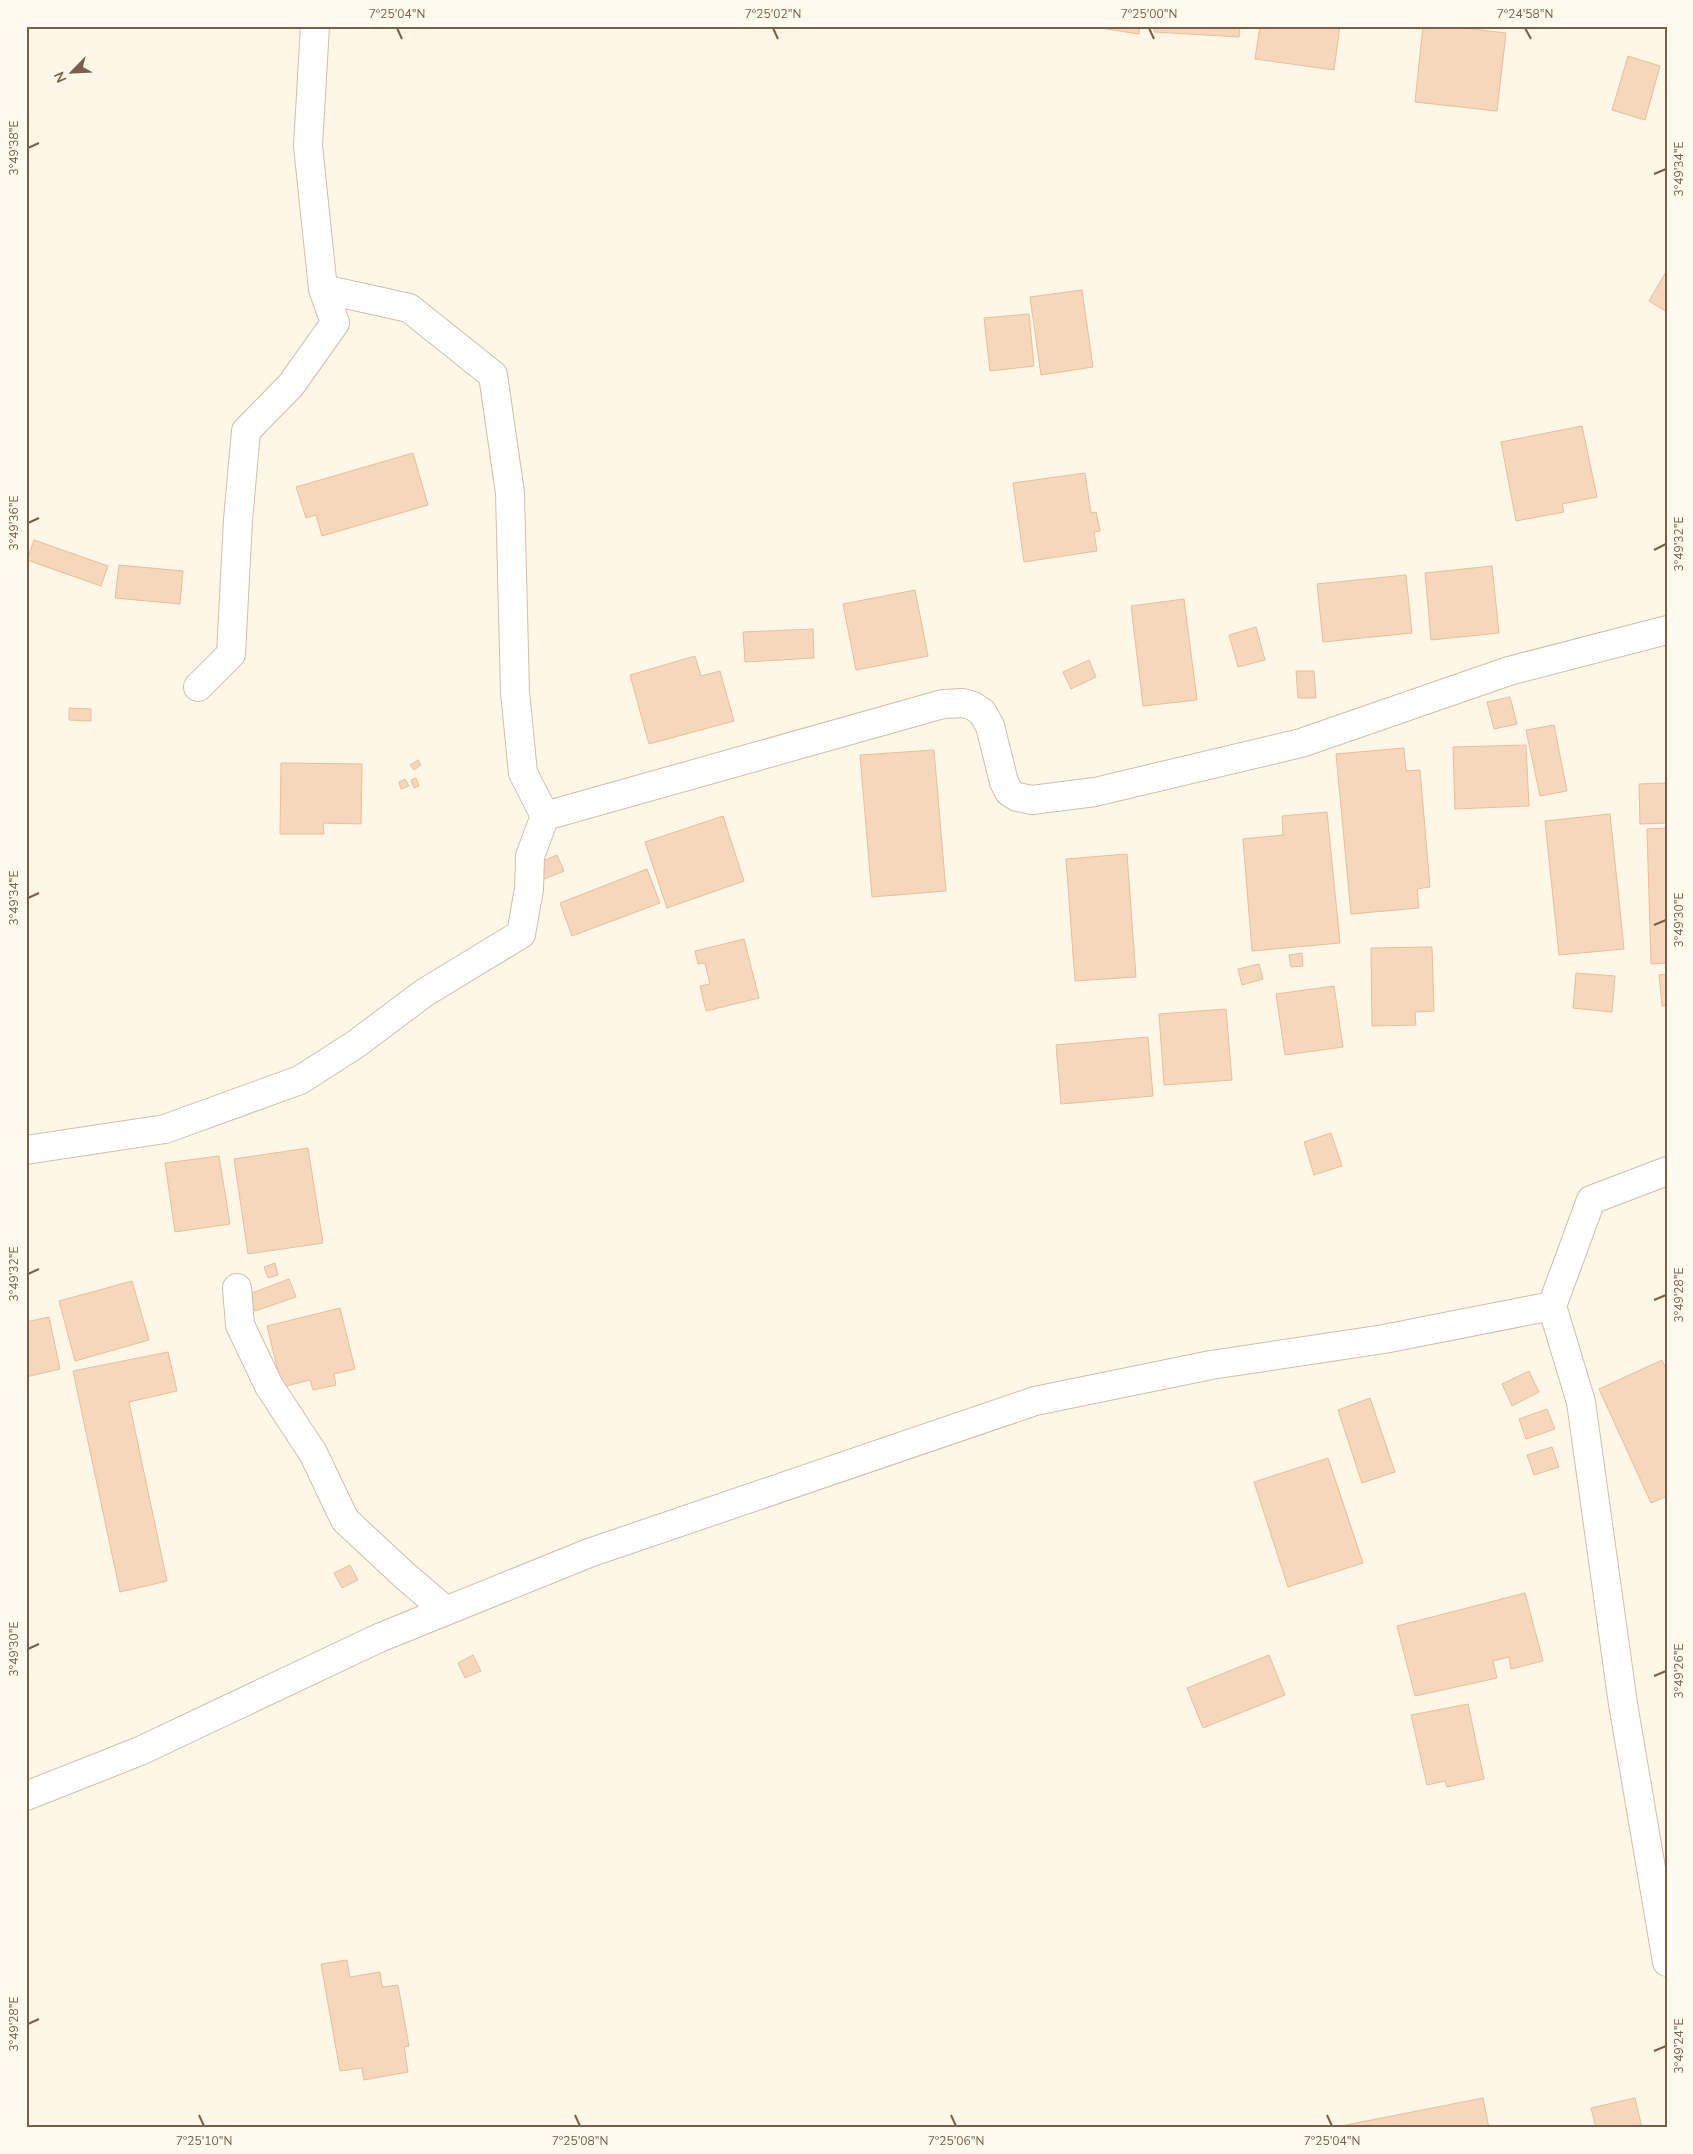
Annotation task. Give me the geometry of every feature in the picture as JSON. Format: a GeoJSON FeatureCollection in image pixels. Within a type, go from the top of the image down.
{"type":"FeatureCollection","features":[{"type":"Feature","properties":{"kind":"street"},"geometry":{"type":"LineString","coordinates":[[198,687],[231,654],[238,520],[246,431],[290,385],[335,323],[323,289],[308,146],[315,26]]}},
{"type":"Feature","properties":{"kind":"street"},"geometry":{"type":"LineString","coordinates":[[26,1150],[165,1129],[300,1080],[348,1049],[424,993],[521,934],[529,889],[530,856],[545,816],[523,773],[515,692],[510,493],[493,375],[409,308],[323,289]]}},
{"type":"Feature","properties":{"kind":"street"},"geometry":{"type":"LineString","coordinates":[[545,816],[943,704],[963,703],[973,706],[982,712],[990,726],[1004,782],[1009,792],[1017,797],[1032,800],[1095,792],[1301,743],[1509,671],[1667,630]]}},
{"type":"Feature","properties":{"kind":"street"},"geometry":{"type":"LineString","coordinates":[[1667,1170],[1591,1200],[1552,1306],[1580,1402],[1623,1704],[1667,1962]]}},
{"type":"Feature","properties":{"kind":"street"},"geometry":{"type":"LineString","coordinates":[[237,1288],[240,1325],[269,1386],[313,1453],[345,1520],[446,1611]]}},
{"type":"Feature","properties":{"kind":"street"},"geometry":{"type":"LineString","coordinates":[[26,1796],[140,1751],[379,1638],[589,1553],[1035,1401],[1211,1365],[1384,1338],[1552,1306]]}},
{"type":"Feature","properties":{"kind":"building"},"geometry":{"type":"Polygon","coordinates":[[[1088,26],[1140,26],[1139,34],[1088,26]]]}},
{"type":"Feature","properties":{"kind":"building"},"geometry":{"type":"Polygon","coordinates":[[[1154,26],[1240,26],[1239,37],[1154,32],[1154,26]]]}},
{"type":"Feature","properties":{"kind":"building"},"geometry":{"type":"Polygon","coordinates":[[[1260,26],[1340,26],[1334,70],[1255,59],[1260,26]]]}},
{"type":"Feature","properties":{"kind":"building"},"geometry":{"type":"Polygon","coordinates":[[[1423,26],[1446,26],[1506,33],[1497,111],[1415,102],[1423,26]]]}},
{"type":"Feature","properties":{"kind":"building"},"geometry":{"type":"Polygon","coordinates":[[[1628,56],[1660,66],[1645,120],[1612,110],[1628,56]]]}},
{"type":"Feature","properties":{"kind":"building"},"geometry":{"type":"Polygon","coordinates":[[[1667,270],[1667,312],[1649,301],[1667,270]]]}},
{"type":"Feature","properties":{"kind":"building"},"geometry":{"type":"Polygon","coordinates":[[[1082,290],[1093,367],[1041,375],[1030,297],[1082,290]]]}},
{"type":"Feature","properties":{"kind":"building"},"geometry":{"type":"Polygon","coordinates":[[[1029,314],[1034,366],[990,371],[984,318],[1029,314]]]}},
{"type":"Feature","properties":{"kind":"building"},"geometry":{"type":"Polygon","coordinates":[[[1582,426],[1597,497],[1562,504],[1564,512],[1516,521],[1501,442],[1582,426]]]}},
{"type":"Feature","properties":{"kind":"building"},"geometry":{"type":"Polygon","coordinates":[[[413,453],[428,505],[322,536],[316,515],[306,518],[296,487],[413,453]]]}},
{"type":"Feature","properties":{"kind":"building"},"geometry":{"type":"Polygon","coordinates":[[[1085,473],[1091,513],[1096,512],[1100,531],[1094,532],[1097,551],[1024,562],[1013,483],[1085,473]]]}},
{"type":"Feature","properties":{"kind":"building"},"geometry":{"type":"Polygon","coordinates":[[[34,540],[108,566],[101,586],[27,560],[34,540]]]}},
{"type":"Feature","properties":{"kind":"building"},"geometry":{"type":"Polygon","coordinates":[[[119,565],[183,571],[180,604],[115,598],[119,565]]]}},
{"type":"Feature","properties":{"kind":"building"},"geometry":{"type":"Polygon","coordinates":[[[1492,566],[1499,633],[1431,640],[1425,573],[1492,566]]]}},
{"type":"Feature","properties":{"kind":"building"},"geometry":{"type":"Polygon","coordinates":[[[1406,575],[1412,633],[1323,642],[1317,584],[1406,575]]]}},
{"type":"Feature","properties":{"kind":"building"},"geometry":{"type":"Polygon","coordinates":[[[915,590],[928,656],[856,670],[843,604],[915,590]]]}},
{"type":"Feature","properties":{"kind":"building"},"geometry":{"type":"Polygon","coordinates":[[[1184,599],[1197,700],[1143,706],[1131,606],[1184,599]]]}},
{"type":"Feature","properties":{"kind":"building"},"geometry":{"type":"Polygon","coordinates":[[[1256,627],[1265,660],[1238,667],[1229,635],[1256,627]]]}},
{"type":"Feature","properties":{"kind":"building"},"geometry":{"type":"Polygon","coordinates":[[[813,629],[814,658],[745,662],[743,632],[813,629]]]}},
{"type":"Feature","properties":{"kind":"building"},"geometry":{"type":"Polygon","coordinates":[[[695,656],[701,676],[720,671],[734,721],[649,744],[630,675],[695,656]]]}},
{"type":"Feature","properties":{"kind":"building"},"geometry":{"type":"Polygon","coordinates":[[[1089,660],[1096,677],[1071,689],[1063,672],[1089,660]]]}},
{"type":"Feature","properties":{"kind":"building"},"geometry":{"type":"Polygon","coordinates":[[[1296,671],[1314,671],[1316,698],[1298,698],[1296,671]]]}},
{"type":"Feature","properties":{"kind":"building"},"geometry":{"type":"Polygon","coordinates":[[[1510,697],[1517,724],[1494,729],[1487,702],[1510,697]]]}},
{"type":"Feature","properties":{"kind":"building"},"geometry":{"type":"Polygon","coordinates":[[[69,708],[91,709],[91,721],[69,720],[69,708]]]}},
{"type":"Feature","properties":{"kind":"building"},"geometry":{"type":"Polygon","coordinates":[[[1554,725],[1567,791],[1540,796],[1526,730],[1554,725]]]}},
{"type":"Feature","properties":{"kind":"building"},"geometry":{"type":"Polygon","coordinates":[[[1526,745],[1529,806],[1455,809],[1453,747],[1526,745]]]}},
{"type":"Feature","properties":{"kind":"building"},"geometry":{"type":"Polygon","coordinates":[[[1404,748],[1406,771],[1420,770],[1430,887],[1417,889],[1419,908],[1351,914],[1336,754],[1404,748]]]}},
{"type":"Feature","properties":{"kind":"building"},"geometry":{"type":"Polygon","coordinates":[[[934,750],[946,891],[872,897],[860,755],[934,750]]]}},
{"type":"Feature","properties":{"kind":"building"},"geometry":{"type":"Polygon","coordinates":[[[418,760],[421,765],[414,770],[410,765],[418,760]]]}},
{"type":"Feature","properties":{"kind":"building"},"geometry":{"type":"Polygon","coordinates":[[[281,763],[362,764],[361,824],[323,823],[324,834],[280,834],[281,763]]]}},
{"type":"Feature","properties":{"kind":"building"},"geometry":{"type":"Polygon","coordinates":[[[416,778],[419,786],[414,788],[411,780],[416,778]]]}},
{"type":"Feature","properties":{"kind":"building"},"geometry":{"type":"Polygon","coordinates":[[[405,779],[409,786],[401,789],[399,782],[405,779]]]}},
{"type":"Feature","properties":{"kind":"building"},"geometry":{"type":"Polygon","coordinates":[[[1667,783],[1667,823],[1640,824],[1639,784],[1667,783]]]}},
{"type":"Feature","properties":{"kind":"building"},"geometry":{"type":"Polygon","coordinates":[[[1327,812],[1340,943],[1252,951],[1243,839],[1283,835],[1282,816],[1327,812]]]}},
{"type":"Feature","properties":{"kind":"building"},"geometry":{"type":"Polygon","coordinates":[[[1610,814],[1624,949],[1559,955],[1545,821],[1610,814]]]}},
{"type":"Feature","properties":{"kind":"building"},"geometry":{"type":"Polygon","coordinates":[[[723,816],[744,881],[667,908],[645,842],[723,816]]]}},
{"type":"Feature","properties":{"kind":"building"},"geometry":{"type":"Polygon","coordinates":[[[1667,828],[1667,963],[1651,964],[1647,829],[1667,828]]]}},
{"type":"Feature","properties":{"kind":"building"},"geometry":{"type":"Polygon","coordinates":[[[1127,854],[1136,977],[1075,981],[1066,859],[1127,854]]]}},
{"type":"Feature","properties":{"kind":"building"},"geometry":{"type":"Polygon","coordinates":[[[557,855],[564,871],[537,882],[531,866],[557,855]]]}},
{"type":"Feature","properties":{"kind":"building"},"geometry":{"type":"Polygon","coordinates":[[[647,869],[660,903],[572,936],[560,903],[647,869]]]}},
{"type":"Feature","properties":{"kind":"building"},"geometry":{"type":"Polygon","coordinates":[[[744,939],[759,998],[706,1011],[700,986],[710,984],[705,963],[698,964],[695,951],[744,939]]]}},
{"type":"Feature","properties":{"kind":"building"},"geometry":{"type":"Polygon","coordinates":[[[1432,947],[1434,1011],[1415,1012],[1416,1025],[1372,1026],[1371,948],[1432,947]]]}},
{"type":"Feature","properties":{"kind":"building"},"geometry":{"type":"Polygon","coordinates":[[[1302,953],[1303,966],[1291,967],[1289,955],[1302,953]]]}},
{"type":"Feature","properties":{"kind":"building"},"geometry":{"type":"Polygon","coordinates":[[[1259,964],[1263,979],[1242,985],[1238,969],[1259,964]]]}},
{"type":"Feature","properties":{"kind":"building"},"geometry":{"type":"Polygon","coordinates":[[[1576,973],[1615,976],[1612,1012],[1573,1008],[1576,973]]]}},
{"type":"Feature","properties":{"kind":"building"},"geometry":{"type":"Polygon","coordinates":[[[1667,974],[1667,1006],[1662,1006],[1659,975],[1667,974]]]}},
{"type":"Feature","properties":{"kind":"building"},"geometry":{"type":"Polygon","coordinates":[[[1334,986],[1343,1047],[1285,1055],[1276,994],[1334,986]]]}},
{"type":"Feature","properties":{"kind":"building"},"geometry":{"type":"Polygon","coordinates":[[[1226,1009],[1232,1080],[1164,1085],[1159,1014],[1226,1009]]]}},
{"type":"Feature","properties":{"kind":"building"},"geometry":{"type":"Polygon","coordinates":[[[1148,1037],[1153,1096],[1061,1104],[1056,1045],[1148,1037]]]}},
{"type":"Feature","properties":{"kind":"building"},"geometry":{"type":"Polygon","coordinates":[[[1331,1133],[1342,1166],[1314,1175],[1304,1142],[1331,1133]]]}},
{"type":"Feature","properties":{"kind":"building"},"geometry":{"type":"Polygon","coordinates":[[[308,1148],[323,1243],[248,1254],[234,1159],[308,1148]]]}},
{"type":"Feature","properties":{"kind":"building"},"geometry":{"type":"Polygon","coordinates":[[[219,1156],[230,1224],[175,1232],[165,1163],[219,1156]]]}},
{"type":"Feature","properties":{"kind":"building"},"geometry":{"type":"Polygon","coordinates":[[[275,1263],[278,1275],[268,1278],[264,1267],[275,1263]]]}},
{"type":"Feature","properties":{"kind":"building"},"geometry":{"type":"Polygon","coordinates":[[[289,1279],[296,1297],[255,1311],[249,1294],[289,1279]]]}},
{"type":"Feature","properties":{"kind":"building"},"geometry":{"type":"Polygon","coordinates":[[[132,1281],[149,1340],[75,1361],[59,1301],[132,1281]]]}},
{"type":"Feature","properties":{"kind":"building"},"geometry":{"type":"Polygon","coordinates":[[[340,1308],[355,1369],[334,1374],[336,1385],[313,1390],[310,1380],[282,1387],[267,1326],[340,1308]]]}},
{"type":"Feature","properties":{"kind":"building"},"geometry":{"type":"Polygon","coordinates":[[[49,1317],[60,1369],[26,1377],[26,1322],[49,1317]]]}},
{"type":"Feature","properties":{"kind":"building"},"geometry":{"type":"Polygon","coordinates":[[[168,1352],[177,1391],[129,1402],[167,1581],[120,1592],[73,1371],[168,1352]]]}},
{"type":"Feature","properties":{"kind":"building"},"geometry":{"type":"Polygon","coordinates":[[[1662,1360],[1667,1371],[1667,1496],[1651,1503],[1599,1389],[1662,1360]]]}},
{"type":"Feature","properties":{"kind":"building"},"geometry":{"type":"Polygon","coordinates":[[[1529,1371],[1539,1392],[1512,1406],[1502,1384],[1529,1371]]]}},
{"type":"Feature","properties":{"kind":"building"},"geometry":{"type":"Polygon","coordinates":[[[1370,1398],[1395,1472],[1362,1483],[1338,1410],[1370,1398]]]}},
{"type":"Feature","properties":{"kind":"building"},"geometry":{"type":"Polygon","coordinates":[[[1547,1409],[1555,1429],[1526,1439],[1519,1419],[1547,1409]]]}},
{"type":"Feature","properties":{"kind":"building"},"geometry":{"type":"Polygon","coordinates":[[[1552,1447],[1559,1467],[1534,1475],[1527,1455],[1552,1447]]]}},
{"type":"Feature","properties":{"kind":"building"},"geometry":{"type":"Polygon","coordinates":[[[1328,1458],[1363,1563],[1288,1587],[1254,1482],[1328,1458]]]}},
{"type":"Feature","properties":{"kind":"building"},"geometry":{"type":"Polygon","coordinates":[[[350,1565],[358,1580],[342,1588],[334,1573],[350,1565]]]}},
{"type":"Feature","properties":{"kind":"building"},"geometry":{"type":"Polygon","coordinates":[[[1525,1593],[1543,1661],[1511,1669],[1509,1657],[1493,1661],[1497,1678],[1415,1696],[1397,1626],[1525,1593]]]}},
{"type":"Feature","properties":{"kind":"building"},"geometry":{"type":"Polygon","coordinates":[[[473,1655],[481,1671],[465,1678],[458,1663],[473,1655]]]}},
{"type":"Feature","properties":{"kind":"building"},"geometry":{"type":"Polygon","coordinates":[[[1269,1655],[1285,1695],[1203,1728],[1187,1688],[1269,1655]]]}},
{"type":"Feature","properties":{"kind":"building"},"geometry":{"type":"Polygon","coordinates":[[[1468,1704],[1484,1779],[1447,1787],[1445,1781],[1427,1785],[1411,1715],[1468,1704]]]}},
{"type":"Feature","properties":{"kind":"building"},"geometry":{"type":"Polygon","coordinates":[[[347,1960],[350,1977],[380,1972],[382,1987],[398,1985],[409,2046],[404,2047],[408,2072],[364,2080],[362,2068],[340,2071],[321,1964],[347,1960]]]}},
{"type":"Feature","properties":{"kind":"building"},"geometry":{"type":"Polygon","coordinates":[[[1483,2098],[1489,2128],[1342,2128],[1341,2126],[1483,2098]]]}},
{"type":"Feature","properties":{"kind":"building"},"geometry":{"type":"Polygon","coordinates":[[[1635,2098],[1642,2128],[1596,2128],[1591,2108],[1635,2098]]]}}]}
